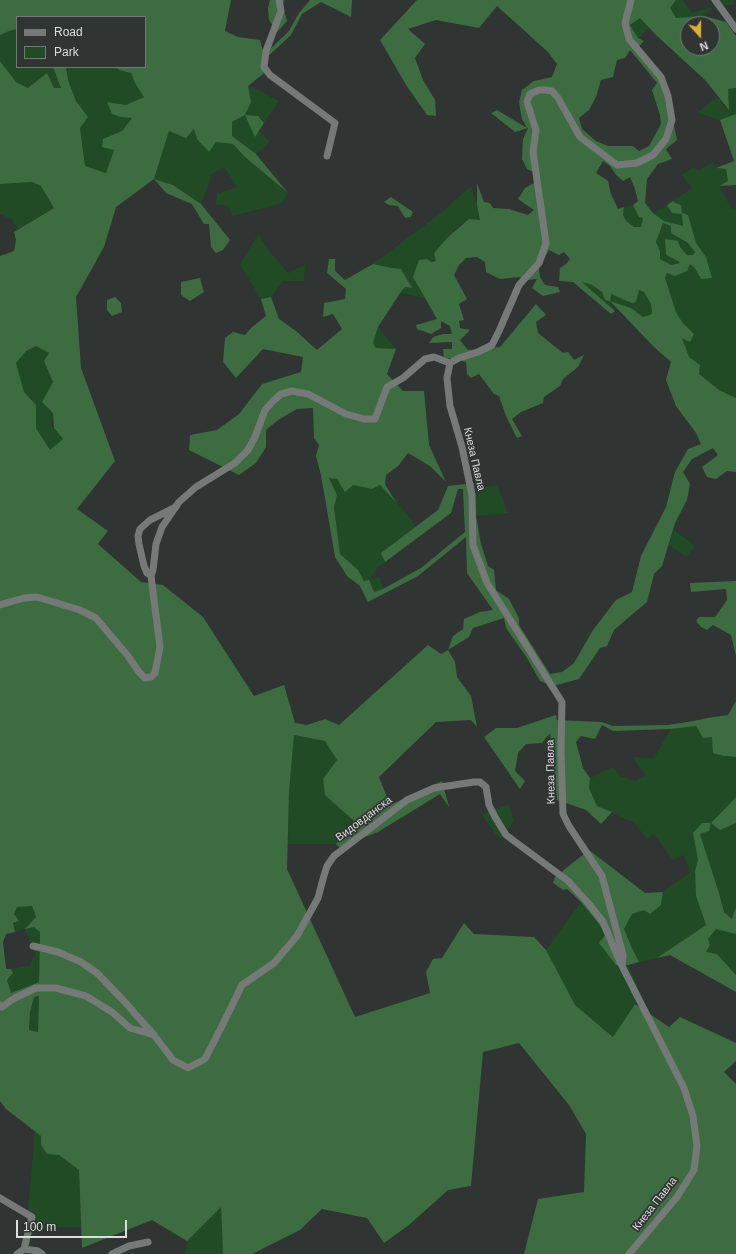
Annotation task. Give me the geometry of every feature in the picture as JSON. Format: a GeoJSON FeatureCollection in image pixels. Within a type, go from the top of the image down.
{"type":"FeatureCollection","features":[{"type":"Feature","properties":{"kind":"street"},"geometry":{"type":"LineString","coordinates":[[279,0],[280,11],[266,51],[264,67],[270,75],[335,123],[327,156]]}},
{"type":"Feature","properties":{"kind":"street"},"geometry":{"type":"LineString","coordinates":[[0,605],[24,598],[37,597],[80,610],[96,618],[128,656],[139,672],[145,678],[151,677],[155,673],[160,647],[151,576],[154,570],[156,544],[162,527],[179,502],[196,487],[235,464],[248,450],[255,437],[265,410],[273,401],[281,394],[292,391],[308,394],[346,414],[364,419],[375,419],[387,387],[403,378],[425,359],[434,357],[450,363],[492,345],[519,285],[539,263],[546,243],[533,152],[536,130],[527,102],[530,94],[539,90],[552,91],[558,98],[580,137],[617,164],[637,162],[653,155],[666,139],[672,120],[668,96],[661,77],[629,39],[625,23],[631,0]]}},
{"type":"Feature","properties":{"kind":"street"},"geometry":{"type":"LineString","coordinates":[[715,0],[736,29]]}},
{"type":"Feature","properties":{"kind":"street","name":"Кнеза Павла"},"geometry":{"type":"LineString","coordinates":[[450,363],[446,378],[450,406],[462,447],[472,495],[473,545],[487,583],[562,702],[561,751],[563,814],[569,826],[602,876],[623,955],[622,966],[684,1088],[693,1116],[697,1146],[694,1170],[677,1196],[630,1254]]}},
{"type":"Feature","properties":{"kind":"street"},"geometry":{"type":"LineString","coordinates":[[151,576],[147,573],[138,544],[140,528],[155,517],[176,507]]}},
{"type":"Feature","properties":{"kind":"street","name":"Видовданска"},"geometry":{"type":"LineString","coordinates":[[33,946],[64,954],[81,962],[97,973],[154,1035],[173,1060],[188,1068],[205,1059],[242,984],[274,963],[297,936],[318,898],[322,879],[327,866],[334,856],[407,800],[434,788],[480,782],[486,787],[489,805],[506,835],[568,881],[603,922],[622,966]]}},
{"type":"Feature","properties":{"kind":"street"},"geometry":{"type":"LineString","coordinates":[[0,1006],[2,1007],[13,999],[36,988],[56,988],[86,996],[112,1012],[130,1028],[154,1035]]}},
{"type":"Feature","properties":{"kind":"street"},"geometry":{"type":"LineString","coordinates":[[0,1198],[32,1217],[24,1249],[17,1254]]}},
{"type":"Feature","properties":{"kind":"street"},"geometry":{"type":"LineString","coordinates":[[112,1254],[129,1246],[148,1242]]}},
{"type":"Feature","properties":{"kind":"street"},"geometry":{"type":"LineString","coordinates":[[24,1249],[38,1251],[42,1254]]}},
{"type":"Feature","properties":{"kind":"green space"},"geometry":{"type":"Polygon","coordinates":[[[0,0],[231,0],[225,31],[238,37],[260,40],[264,55],[289,31],[299,13],[310,0],[352,0],[351,17],[321,2],[302,14],[291,35],[265,59],[268,70],[248,86],[251,102],[245,115],[232,122],[232,136],[256,154],[288,193],[245,157],[233,144],[216,142],[209,152],[197,139],[194,129],[186,138],[169,131],[154,179],[116,207],[104,247],[76,297],[81,368],[115,461],[77,509],[108,531],[98,544],[141,582],[163,585],[203,617],[254,696],[284,685],[295,723],[307,725],[325,719],[339,725],[428,645],[441,654],[448,650],[455,662],[457,677],[471,696],[477,727],[471,720],[436,722],[379,777],[390,805],[442,781],[449,807],[440,794],[378,832],[339,847],[336,844],[355,822],[325,795],[323,779],[337,760],[325,741],[294,735],[289,792],[287,869],[355,1017],[430,993],[426,972],[433,959],[442,958],[464,923],[474,934],[534,937],[546,950],[575,1005],[613,1037],[635,1004],[669,1027],[680,1017],[736,1043],[736,1061],[724,1072],[736,1084],[736,1254],[524,1254],[538,1199],[584,1192],[586,1134],[569,1105],[519,1043],[483,1052],[471,1186],[448,1190],[409,1225],[384,1243],[367,1218],[322,1209],[300,1230],[252,1254],[223,1254],[221,1207],[187,1241],[152,1220],[82,1248],[79,1170],[59,1155],[47,1154],[41,1145],[41,1136],[6,1109],[0,1101],[0,256],[14,251],[16,240],[14,232],[54,208],[41,186],[32,182],[0,184],[0,61],[16,82],[28,88],[47,73],[54,88],[61,88],[53,68],[66,68],[68,80],[76,101],[88,117],[80,128],[85,166],[106,173],[114,150],[102,147],[103,139],[122,131],[132,118],[112,114],[107,102],[126,105],[144,97],[135,83],[131,73],[119,70],[117,68],[146,68],[146,16],[16,16],[16,29],[0,35],[0,0]],[[36,346],[26,351],[16,363],[24,392],[36,405],[36,428],[50,450],[63,439],[54,428],[53,413],[42,402],[53,382],[44,361],[49,353],[36,346]],[[32,906],[17,907],[14,914],[19,921],[13,923],[15,932],[6,934],[3,942],[6,969],[11,969],[13,973],[7,980],[11,993],[39,982],[40,932],[34,927],[25,929],[36,917],[32,906]],[[39,996],[34,997],[30,1012],[29,1030],[38,1032],[39,996]]]}},
{"type":"Feature","properties":{"kind":"green space"},"geometry":{"type":"Polygon","coordinates":[[[270,0],[284,0],[283,7],[287,21],[277,32],[269,20],[268,8],[270,0]]]}},
{"type":"Feature","properties":{"kind":"green space"},"geometry":{"type":"Polygon","coordinates":[[[417,0],[676,0],[670,8],[676,18],[680,18],[680,56],[720,56],[720,20],[726,22],[736,36],[736,88],[728,89],[729,110],[705,80],[656,35],[640,18],[630,25],[638,38],[644,41],[639,46],[664,77],[677,140],[666,149],[672,159],[658,164],[647,179],[645,203],[653,213],[664,221],[683,226],[682,214],[672,213],[667,205],[673,201],[681,205],[682,213],[688,215],[696,243],[706,257],[712,278],[701,279],[694,267],[690,264],[687,271],[675,276],[667,273],[665,278],[676,312],[682,322],[694,334],[690,342],[682,338],[689,357],[700,365],[699,374],[719,390],[736,398],[736,472],[727,471],[716,479],[707,477],[702,467],[718,455],[713,448],[692,459],[683,472],[690,484],[687,500],[675,523],[662,566],[654,574],[647,602],[614,630],[607,646],[600,648],[579,679],[553,686],[540,681],[527,658],[506,628],[504,618],[473,628],[469,637],[448,650],[453,636],[463,629],[464,619],[480,612],[493,610],[467,573],[466,537],[418,576],[368,602],[360,586],[347,576],[335,557],[321,475],[316,456],[319,445],[314,438],[313,408],[297,409],[278,420],[266,430],[266,447],[256,463],[239,475],[189,450],[190,435],[217,430],[239,414],[262,384],[301,372],[303,357],[263,349],[236,378],[223,362],[225,338],[233,332],[245,335],[252,327],[266,316],[261,299],[271,297],[279,319],[296,331],[317,350],[342,329],[333,314],[323,317],[324,303],[345,299],[346,289],[327,273],[329,259],[335,259],[335,271],[345,280],[373,264],[401,269],[412,288],[405,287],[400,293],[378,327],[373,343],[376,348],[396,349],[387,374],[403,391],[424,391],[429,445],[446,482],[430,466],[408,453],[398,466],[386,475],[385,484],[396,502],[380,485],[372,489],[353,485],[345,492],[337,479],[329,478],[337,495],[334,507],[340,554],[358,570],[364,581],[369,580],[374,592],[383,589],[421,568],[465,532],[463,489],[458,489],[451,513],[385,562],[381,553],[438,510],[448,486],[474,483],[476,516],[481,544],[488,566],[494,570],[496,590],[509,599],[519,618],[519,625],[550,674],[562,672],[574,663],[593,630],[616,600],[632,592],[641,556],[666,507],[675,472],[688,449],[701,444],[696,433],[676,406],[666,380],[671,362],[654,347],[610,301],[605,300],[602,292],[592,285],[582,282],[615,311],[611,314],[573,282],[559,281],[560,268],[570,259],[564,252],[559,255],[549,250],[539,269],[540,277],[545,285],[558,287],[560,292],[543,296],[532,288],[537,279],[527,280],[519,277],[500,279],[486,272],[485,262],[477,257],[466,258],[459,265],[454,275],[467,299],[459,304],[464,320],[459,321],[460,328],[470,330],[460,340],[468,350],[500,347],[536,304],[546,315],[536,322],[538,333],[563,353],[568,352],[574,360],[584,355],[578,367],[563,379],[560,386],[544,397],[543,403],[521,412],[512,419],[522,436],[517,438],[506,416],[499,396],[494,394],[479,374],[471,378],[467,374],[466,362],[444,357],[443,349],[452,349],[452,342],[429,343],[433,337],[443,334],[452,334],[450,326],[441,321],[441,328],[431,334],[417,329],[416,325],[437,319],[413,277],[419,260],[427,259],[431,262],[436,261],[434,253],[448,237],[469,219],[480,220],[477,205],[477,183],[484,202],[490,203],[493,208],[509,209],[528,215],[534,210],[518,199],[525,188],[534,183],[533,172],[527,169],[522,159],[523,139],[528,128],[515,132],[491,113],[497,110],[527,128],[522,119],[519,102],[522,90],[534,81],[552,77],[557,64],[548,52],[497,6],[479,28],[436,20],[408,29],[425,44],[415,58],[423,80],[435,100],[436,116],[427,115],[406,85],[380,40],[417,0]],[[630,50],[625,58],[617,60],[613,77],[601,80],[596,97],[589,110],[579,118],[582,129],[596,141],[608,146],[633,146],[639,151],[649,146],[661,124],[660,115],[652,90],[657,83],[630,50]],[[603,161],[596,173],[608,181],[611,194],[618,209],[624,207],[623,215],[626,221],[634,227],[641,227],[643,218],[639,217],[633,205],[638,201],[630,177],[623,181],[616,175],[610,166],[603,161]],[[663,223],[656,242],[660,251],[660,259],[671,265],[680,263],[666,255],[665,239],[678,241],[680,247],[687,255],[693,255],[695,252],[688,243],[671,233],[671,226],[663,223]],[[639,290],[636,302],[632,303],[611,294],[610,301],[631,308],[643,317],[652,314],[651,304],[644,292],[639,290]]]}},
{"type":"Feature","properties":{"kind":"green space"},"geometry":{"type":"Polygon","coordinates":[[[676,0],[683,0],[692,13],[714,6],[704,16],[680,16],[680,19],[678,19],[672,16],[670,8],[676,0]]]}},
{"type":"Feature","properties":{"kind":"green space"},"geometry":{"type":"Polygon","coordinates":[[[710,0],[733,0],[734,5],[714,6],[710,0]]]}},
{"type":"Feature","properties":{"kind":"green space"},"geometry":{"type":"Polygon","coordinates":[[[640,17],[650,27],[638,38],[630,25],[640,17]]]}},
{"type":"Feature","properties":{"kind":"green space"},"geometry":{"type":"Polygon","coordinates":[[[16,29],[16,68],[53,68],[61,88],[54,88],[47,73],[28,88],[16,82],[0,61],[0,35],[16,29]]]}},
{"type":"Feature","properties":{"kind":"green space"},"geometry":{"type":"Polygon","coordinates":[[[66,68],[117,68],[119,70],[131,73],[135,83],[144,97],[126,105],[107,102],[121,117],[132,117],[122,131],[106,173],[85,166],[80,128],[88,117],[76,101],[68,80],[66,68]]]}},
{"type":"Feature","properties":{"kind":"green space"},"geometry":{"type":"Polygon","coordinates":[[[248,85],[279,101],[264,123],[258,116],[255,137],[258,130],[270,142],[256,154],[232,136],[232,122],[245,115],[248,85]]]}},
{"type":"Feature","properties":{"kind":"green space"},"geometry":{"type":"Polygon","coordinates":[[[736,88],[736,114],[720,120],[697,113],[717,97],[728,110],[728,89],[736,88]]]}},
{"type":"Feature","properties":{"kind":"green space"},"geometry":{"type":"Polygon","coordinates":[[[736,114],[736,185],[719,186],[728,181],[726,169],[716,168],[734,161],[720,120],[736,114]]]}},
{"type":"Feature","properties":{"kind":"green space"},"geometry":{"type":"Polygon","coordinates":[[[245,115],[258,116],[264,123],[255,137],[245,115]]]}},
{"type":"Feature","properties":{"kind":"green space"},"geometry":{"type":"Polygon","coordinates":[[[194,128],[209,151],[216,142],[233,144],[245,157],[288,193],[282,203],[233,216],[227,205],[216,205],[217,194],[237,187],[224,167],[212,174],[201,204],[173,185],[154,179],[169,131],[194,128]]]}},
{"type":"Feature","properties":{"kind":"green space"},"geometry":{"type":"Polygon","coordinates":[[[712,162],[716,168],[726,169],[728,181],[719,186],[732,209],[736,208],[736,398],[719,390],[699,374],[700,365],[689,357],[681,338],[694,334],[682,322],[676,312],[665,278],[666,273],[689,264],[694,267],[701,279],[706,257],[696,243],[688,215],[682,214],[684,227],[664,221],[653,213],[667,205],[672,213],[675,203],[673,201],[692,188],[682,175],[694,167],[698,171],[712,162]]]}},
{"type":"Feature","properties":{"kind":"green space"},"geometry":{"type":"Polygon","coordinates":[[[154,179],[173,185],[201,204],[230,240],[223,250],[216,253],[211,247],[209,224],[204,224],[192,204],[166,193],[154,179]]]}},
{"type":"Feature","properties":{"kind":"green space"},"geometry":{"type":"Polygon","coordinates":[[[32,182],[41,186],[54,208],[18,229],[11,219],[0,214],[0,184],[32,182]]]}},
{"type":"Feature","properties":{"kind":"green space"},"geometry":{"type":"Polygon","coordinates":[[[471,186],[480,221],[461,224],[434,253],[437,261],[431,262],[413,277],[427,299],[400,293],[405,287],[411,288],[401,269],[373,264],[442,212],[471,186]]]}},
{"type":"Feature","properties":{"kind":"green space"},"geometry":{"type":"Polygon","coordinates":[[[391,197],[413,212],[411,217],[405,218],[398,206],[389,205],[384,202],[391,197]]]}},
{"type":"Feature","properties":{"kind":"green space"},"geometry":{"type":"Polygon","coordinates":[[[633,205],[639,217],[643,218],[641,227],[634,227],[626,221],[623,215],[624,207],[633,205]]]}},
{"type":"Feature","properties":{"kind":"green space"},"geometry":{"type":"Polygon","coordinates":[[[663,223],[671,226],[680,239],[688,243],[695,252],[694,255],[687,255],[680,247],[678,241],[666,255],[680,263],[671,265],[660,259],[660,251],[656,242],[663,223]]]}},
{"type":"Feature","properties":{"kind":"green space"},"geometry":{"type":"Polygon","coordinates":[[[258,234],[266,247],[288,273],[305,265],[304,281],[283,281],[271,297],[261,299],[240,265],[258,234]]]}},
{"type":"Feature","properties":{"kind":"green space"},"geometry":{"type":"Polygon","coordinates":[[[200,278],[204,292],[190,301],[181,295],[181,282],[200,278]]]}},
{"type":"Feature","properties":{"kind":"green space"},"geometry":{"type":"Polygon","coordinates":[[[581,281],[592,285],[602,292],[605,300],[610,300],[610,294],[639,289],[644,292],[651,304],[652,314],[643,317],[631,308],[610,301],[615,311],[581,281]]]}},
{"type":"Feature","properties":{"kind":"green space"},"geometry":{"type":"Polygon","coordinates":[[[115,297],[121,303],[122,312],[112,316],[107,310],[107,300],[115,297]]]}},
{"type":"Feature","properties":{"kind":"green space"},"geometry":{"type":"Polygon","coordinates":[[[378,327],[396,349],[376,348],[373,343],[378,327]]]}},
{"type":"Feature","properties":{"kind":"green space"},"geometry":{"type":"Polygon","coordinates":[[[36,346],[49,353],[44,361],[53,382],[54,413],[51,425],[63,439],[50,450],[36,428],[36,405],[24,392],[16,363],[26,351],[36,346]]]}},
{"type":"Feature","properties":{"kind":"green space"},"geometry":{"type":"Polygon","coordinates":[[[328,478],[337,479],[353,485],[372,489],[380,485],[397,502],[416,527],[381,553],[385,562],[379,566],[370,579],[380,577],[383,589],[374,592],[364,581],[358,570],[340,554],[334,507],[337,495],[328,478]]]}},
{"type":"Feature","properties":{"kind":"green space"},"geometry":{"type":"Polygon","coordinates":[[[497,485],[508,513],[476,516],[475,488],[497,485]]]}},
{"type":"Feature","properties":{"kind":"green space"},"geometry":{"type":"Polygon","coordinates":[[[673,529],[695,546],[686,557],[669,545],[673,529]]]}},
{"type":"Feature","properties":{"kind":"green space"},"geometry":{"type":"Polygon","coordinates":[[[736,581],[736,656],[731,635],[713,625],[707,630],[701,627],[696,621],[699,617],[715,617],[727,600],[726,589],[691,592],[690,583],[736,581]]]}},
{"type":"Feature","properties":{"kind":"green space"},"geometry":{"type":"Polygon","coordinates":[[[736,701],[736,757],[713,753],[712,737],[703,738],[696,726],[671,729],[613,731],[602,725],[595,739],[581,736],[576,742],[583,768],[590,778],[589,788],[597,806],[612,812],[601,824],[586,810],[557,800],[550,733],[542,743],[526,744],[518,753],[515,771],[525,781],[520,789],[484,737],[496,728],[517,728],[556,715],[557,720],[602,722],[613,726],[668,725],[728,715],[736,701]]]}},
{"type":"Feature","properties":{"kind":"green space"},"geometry":{"type":"Polygon","coordinates":[[[696,726],[703,738],[712,737],[724,756],[736,757],[736,797],[711,823],[720,830],[736,823],[736,907],[733,919],[724,912],[700,834],[693,833],[698,860],[695,871],[696,896],[706,925],[657,958],[639,962],[624,929],[632,914],[645,909],[650,914],[661,905],[663,892],[690,872],[684,855],[673,860],[654,834],[647,839],[634,823],[597,806],[589,788],[590,778],[613,767],[620,776],[635,781],[646,775],[632,757],[654,758],[671,729],[696,726]]]}},
{"type":"Feature","properties":{"kind":"green space"},"geometry":{"type":"Polygon","coordinates":[[[294,735],[326,741],[337,760],[323,779],[325,795],[355,822],[336,844],[288,844],[289,792],[294,735]]]}},
{"type":"Feature","properties":{"kind":"green space"},"geometry":{"type":"Polygon","coordinates":[[[736,797],[736,823],[720,830],[711,823],[736,797]]]}},
{"type":"Feature","properties":{"kind":"green space"},"geometry":{"type":"Polygon","coordinates":[[[509,804],[514,821],[500,840],[482,815],[509,804]]]}},
{"type":"Feature","properties":{"kind":"green space"},"geometry":{"type":"Polygon","coordinates":[[[702,823],[711,823],[709,831],[700,834],[724,912],[732,919],[736,907],[736,934],[716,929],[708,939],[710,945],[706,952],[717,954],[736,975],[736,992],[670,955],[657,958],[706,925],[696,896],[695,871],[698,860],[693,833],[702,823]]]}},
{"type":"Feature","properties":{"kind":"green space"},"geometry":{"type":"Polygon","coordinates":[[[589,850],[645,893],[663,892],[661,905],[650,914],[644,910],[632,914],[624,929],[639,962],[628,965],[616,965],[599,943],[605,935],[599,924],[581,902],[567,889],[563,890],[553,883],[555,877],[589,850]]]}},
{"type":"Feature","properties":{"kind":"green space"},"geometry":{"type":"Polygon","coordinates":[[[581,902],[599,924],[605,935],[616,964],[628,965],[644,1000],[635,1004],[614,1037],[575,1005],[546,950],[581,902]]]}},
{"type":"Feature","properties":{"kind":"green space"},"geometry":{"type":"Polygon","coordinates":[[[17,906],[32,906],[36,917],[26,929],[34,927],[40,932],[39,982],[11,993],[7,980],[13,973],[11,969],[29,966],[35,954],[25,929],[15,932],[12,923],[17,906]]]}},
{"type":"Feature","properties":{"kind":"green space"},"geometry":{"type":"Polygon","coordinates":[[[716,928],[736,934],[736,975],[717,954],[706,953],[710,945],[708,939],[716,928]]]}},
{"type":"Feature","properties":{"kind":"green space"},"geometry":{"type":"Polygon","coordinates":[[[39,996],[38,1032],[29,1031],[30,1012],[34,997],[39,996]]]}},
{"type":"Feature","properties":{"kind":"green space"},"geometry":{"type":"Polygon","coordinates":[[[35,1131],[41,1136],[41,1145],[59,1155],[79,1170],[81,1227],[35,1227],[29,1245],[21,1245],[27,1220],[35,1131]]]}},
{"type":"Feature","properties":{"kind":"green space"},"geometry":{"type":"Polygon","coordinates":[[[221,1206],[223,1254],[185,1254],[187,1241],[221,1206]]]}}]}
